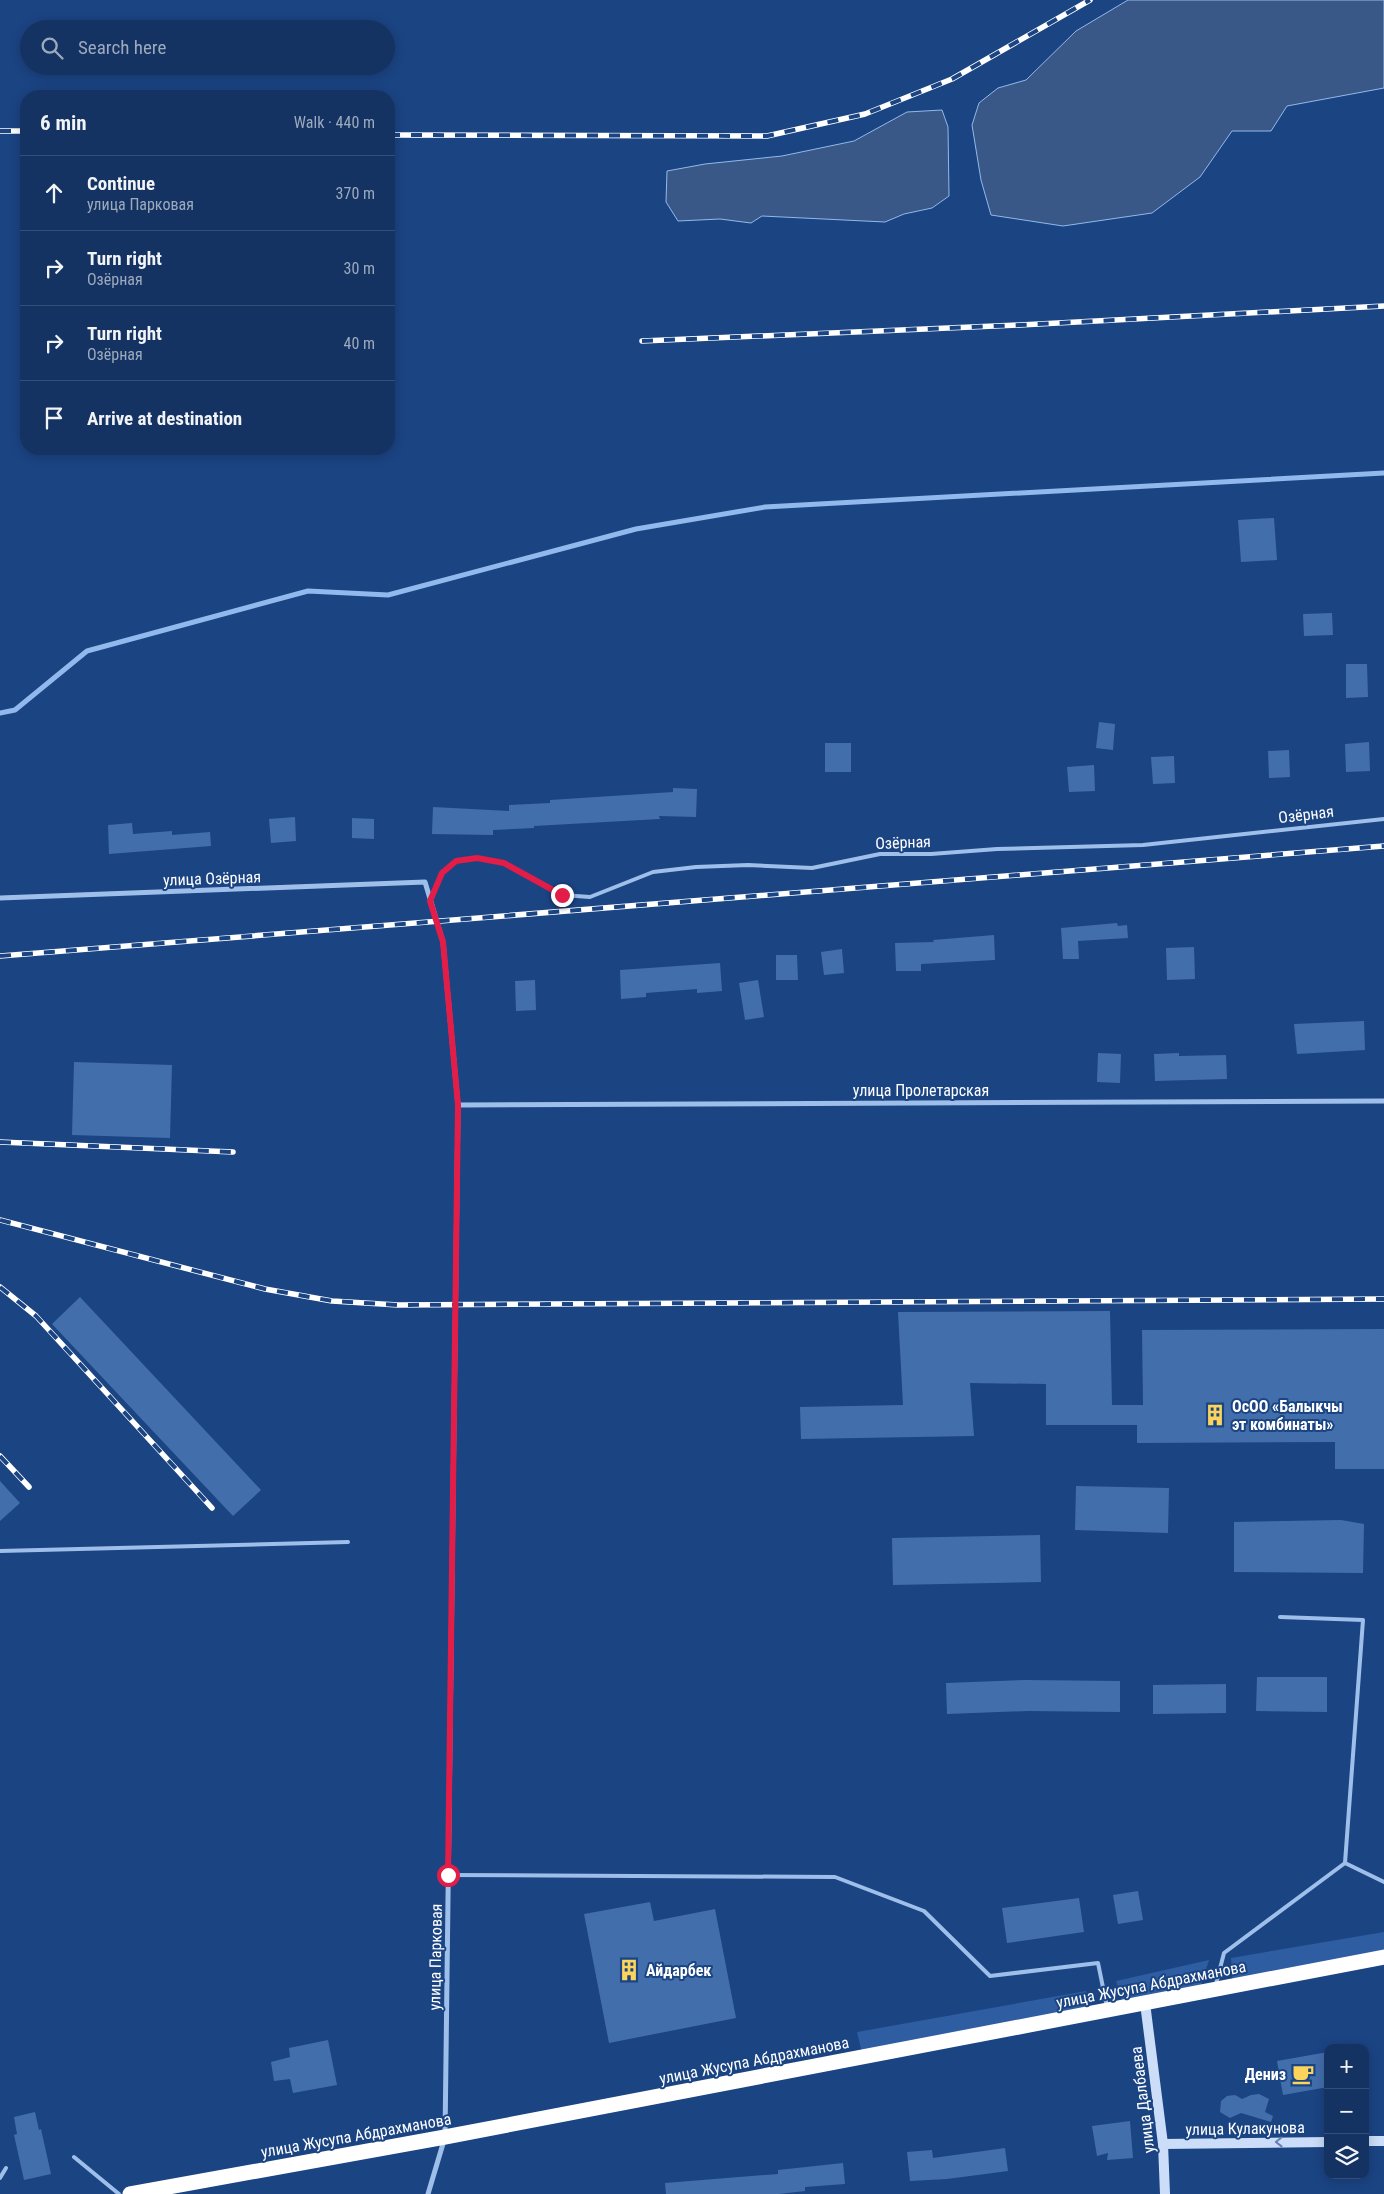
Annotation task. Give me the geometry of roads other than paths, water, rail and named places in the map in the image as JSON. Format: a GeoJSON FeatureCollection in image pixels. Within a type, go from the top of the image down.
{"type":"FeatureCollection","features":[{"type":"Feature","properties":{"kind":"highway","name":"улица Жусупа Абдрахманова"},"geometry":{"type":"LineString","coordinates":[[130,2194],[445,2137],[1384,1958]]}},
{"type":"Feature","properties":{"kind":"street","name":"улица Парковая"},"geometry":{"type":"LineString","coordinates":[[425,882],[443,942],[458,1105],[445,2137],[428,2194]]}},
{"type":"Feature","properties":{"kind":"street","name":"улица Озёрная"},"geometry":{"type":"LineString","coordinates":[[0,898],[425,882]]}},
{"type":"Feature","properties":{"kind":"street","name":"улица Пролетарская"},"geometry":{"type":"LineString","coordinates":[[458,1105],[1384,1100]]}},
{"type":"Feature","properties":{"kind":"street","name":"улица Далбаева"},"geometry":{"type":"LineString","coordinates":[[1145,2003],[1163,2144],[1166,2194]]}},
{"type":"Feature","properties":{"kind":"street"},"geometry":{"type":"LineString","coordinates":[[1369,2141],[1384,2141]]}},
{"type":"Feature","properties":{"kind":"street","name":"улица Кулакунова"},"geometry":{"type":"LineString","coordinates":[[1163,2144],[1324,2142]]}},
{"type":"Feature","properties":{"kind":"lane","name":"Озёрная"},"geometry":{"type":"LineString","coordinates":[[430,901],[442,873],[456,861],[477,858],[504,863],[562,895],[590,897],[653,872],[696,867],[748,865],[812,868],[880,854],[931,854],[996,849],[1144,845],[1384,819]]}},
{"type":"Feature","properties":{"kind":"lane"},"geometry":{"type":"LineString","coordinates":[[0,1551],[348,1542]]}},
{"type":"Feature","properties":{"kind":"lane"},"geometry":{"type":"LineString","coordinates":[[1215,1989],[1224,1953],[1346,1863],[1363,1620],[1280,1617]]}},
{"type":"Feature","properties":{"kind":"lane"},"geometry":{"type":"LineString","coordinates":[[1346,1863],[1384,1882]]}},
{"type":"Feature","properties":{"kind":"lane"},"geometry":{"type":"LineString","coordinates":[[448,1875],[835,1878],[924,1911],[990,1976],[1098,1963],[1108,2010]]}},
{"type":"Feature","properties":{"kind":"lane"},"geometry":{"type":"LineString","coordinates":[[74,2157],[119,2194]]}},
{"type":"Feature","properties":{"kind":"lane"},"geometry":{"type":"LineString","coordinates":[[0,2178],[6,2168]]}},
{"type":"Feature","properties":{"kind":"waterway"},"geometry":{"type":"LineString","coordinates":[[0,713],[15,710],[87,651],[308,591],[388,595],[636,529],[765,507],[1384,473]]}},
{"type":"Feature","properties":{"kind":"railway"},"geometry":{"type":"LineString","coordinates":[[395,135],[767,136],[865,114],[952,79],[1090,0]]}},
{"type":"Feature","properties":{"kind":"railway"},"geometry":{"type":"LineString","coordinates":[[0,131],[20,131]]}},
{"type":"Feature","properties":{"kind":"railway"},"geometry":{"type":"LineString","coordinates":[[642,341],[1020,325],[1384,306]]}},
{"type":"Feature","properties":{"kind":"railway"},"geometry":{"type":"LineString","coordinates":[[0,956],[1384,846]]}},
{"type":"Feature","properties":{"kind":"railway"},"geometry":{"type":"LineString","coordinates":[[0,1142],[233,1152]]}},
{"type":"Feature","properties":{"kind":"railway"},"geometry":{"type":"LineString","coordinates":[[0,1220],[265,1289],[332,1301],[398,1305],[1384,1299]]}},
{"type":"Feature","properties":{"kind":"railway"},"geometry":{"type":"LineString","coordinates":[[0,1287],[36,1316],[212,1508]]}},
{"type":"Feature","properties":{"kind":"railway"},"geometry":{"type":"LineString","coordinates":[[0,1456],[29,1487]]}},
{"type":"Feature","properties":{"kind":"place","name":"ОсОО «Балыкчы эт комбинаты»"},"geometry":{"type":"Point","coordinates":[1215,1415]}},
{"type":"Feature","properties":{"kind":"place","name":"Айдарбек"},"geometry":{"type":"Point","coordinates":[629,1970]}},
{"type":"Feature","properties":{"kind":"place","name":"Дениз"},"geometry":{"type":"Point","coordinates":[1303,2074]}}]}
